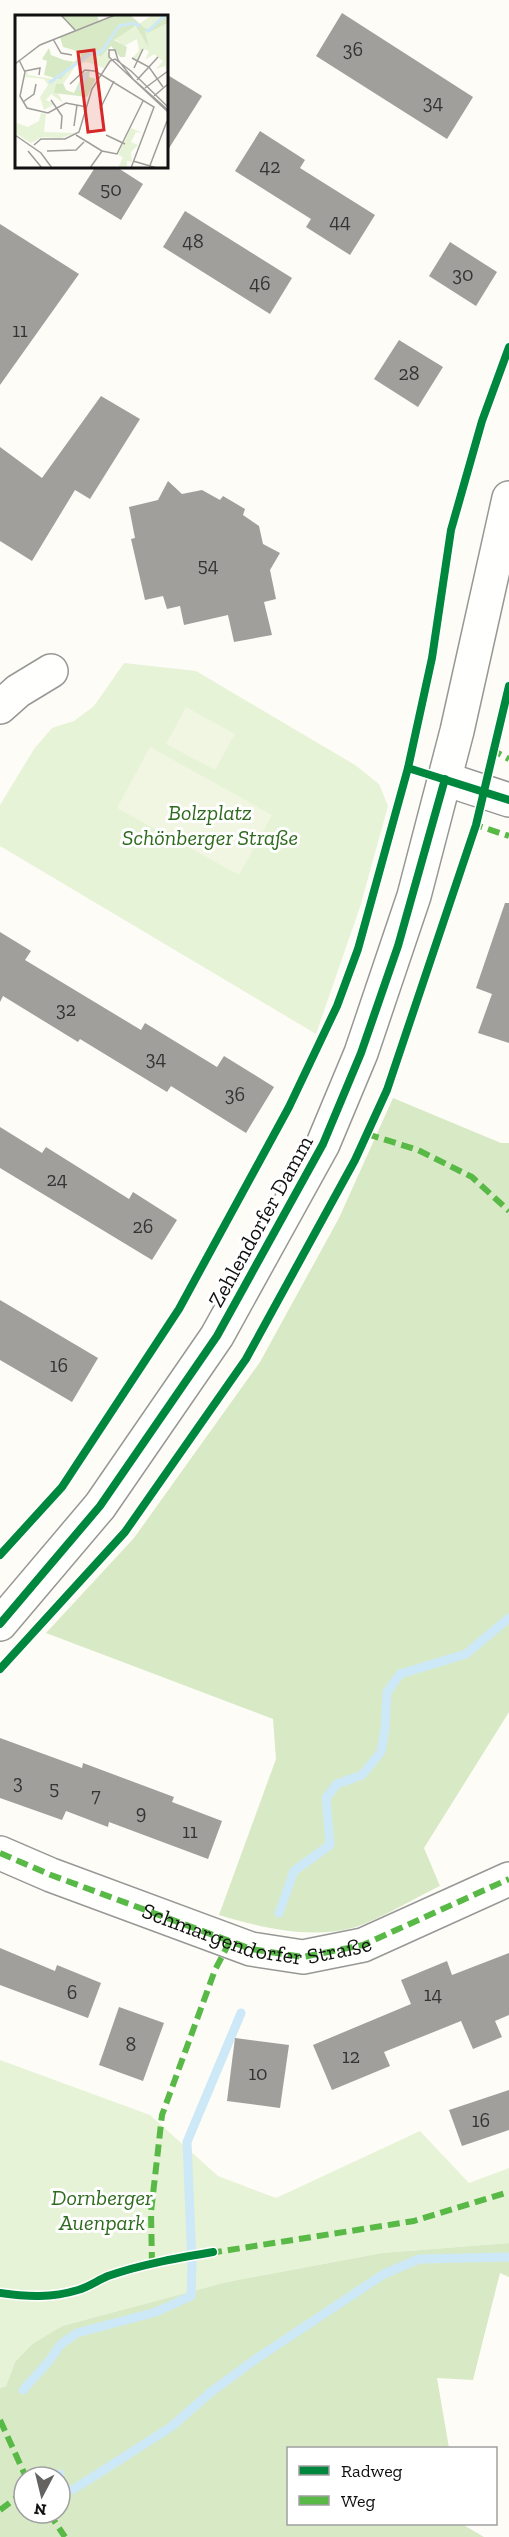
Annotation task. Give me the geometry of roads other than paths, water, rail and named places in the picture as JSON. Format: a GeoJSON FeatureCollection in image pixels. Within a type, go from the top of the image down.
{"type":"FeatureCollection","features":[{"type":"Feature","properties":{"kind":"street","name":"Zehlendorfer Damm"},"geometry":{"type":"LineString","coordinates":[[0,1624],[100,1506],[217,1336],[323,1144],[361,1053],[398,946],[445,779],[509,498]]}},
{"type":"Feature","properties":{"kind":"street"},"geometry":{"type":"LineString","coordinates":[[0,707],[18,691],[51,671]]}},
{"type":"Feature","properties":{"kind":"street"},"geometry":{"type":"LineString","coordinates":[[445,779],[509,800]]}},
{"type":"Feature","properties":{"kind":"street","name":"Schmargendorfer Straße"},"geometry":{"type":"LineString","coordinates":[[0,1853],[51,1875],[251,1949],[303,1957],[363,1945],[509,1879]]}},
{"type":"Feature","properties":{"kind":"waterway"},"geometry":{"type":"LineString","coordinates":[[279,1913],[294,1871],[330,1845],[326,1798],[337,1784],[362,1775],[381,1752],[387,1692],[400,1674],[466,1654],[509,1618]]}},
{"type":"Feature","properties":{"kind":"waterway"},"geometry":{"type":"LineString","coordinates":[[23,2390],[61,2344],[77,2333],[156,2312],[191,2296],[192,2263],[187,2142],[241,2013]]}},
{"type":"Feature","properties":{"kind":"waterway"},"geometry":{"type":"LineString","coordinates":[[72,2490],[171,2427],[211,2392],[256,2359],[384,2274],[419,2259],[509,2257]]}},
{"type":"Feature","properties":{"kind":"park label","name":"Bolzplatz Schönberger Straße"},"geometry":{"type":"Point","coordinates":[210,824]}},
{"type":"Feature","properties":{"kind":"park label","name":"Dornberger Auenpark"},"geometry":{"type":"Point","coordinates":[102,2210]}}]}
